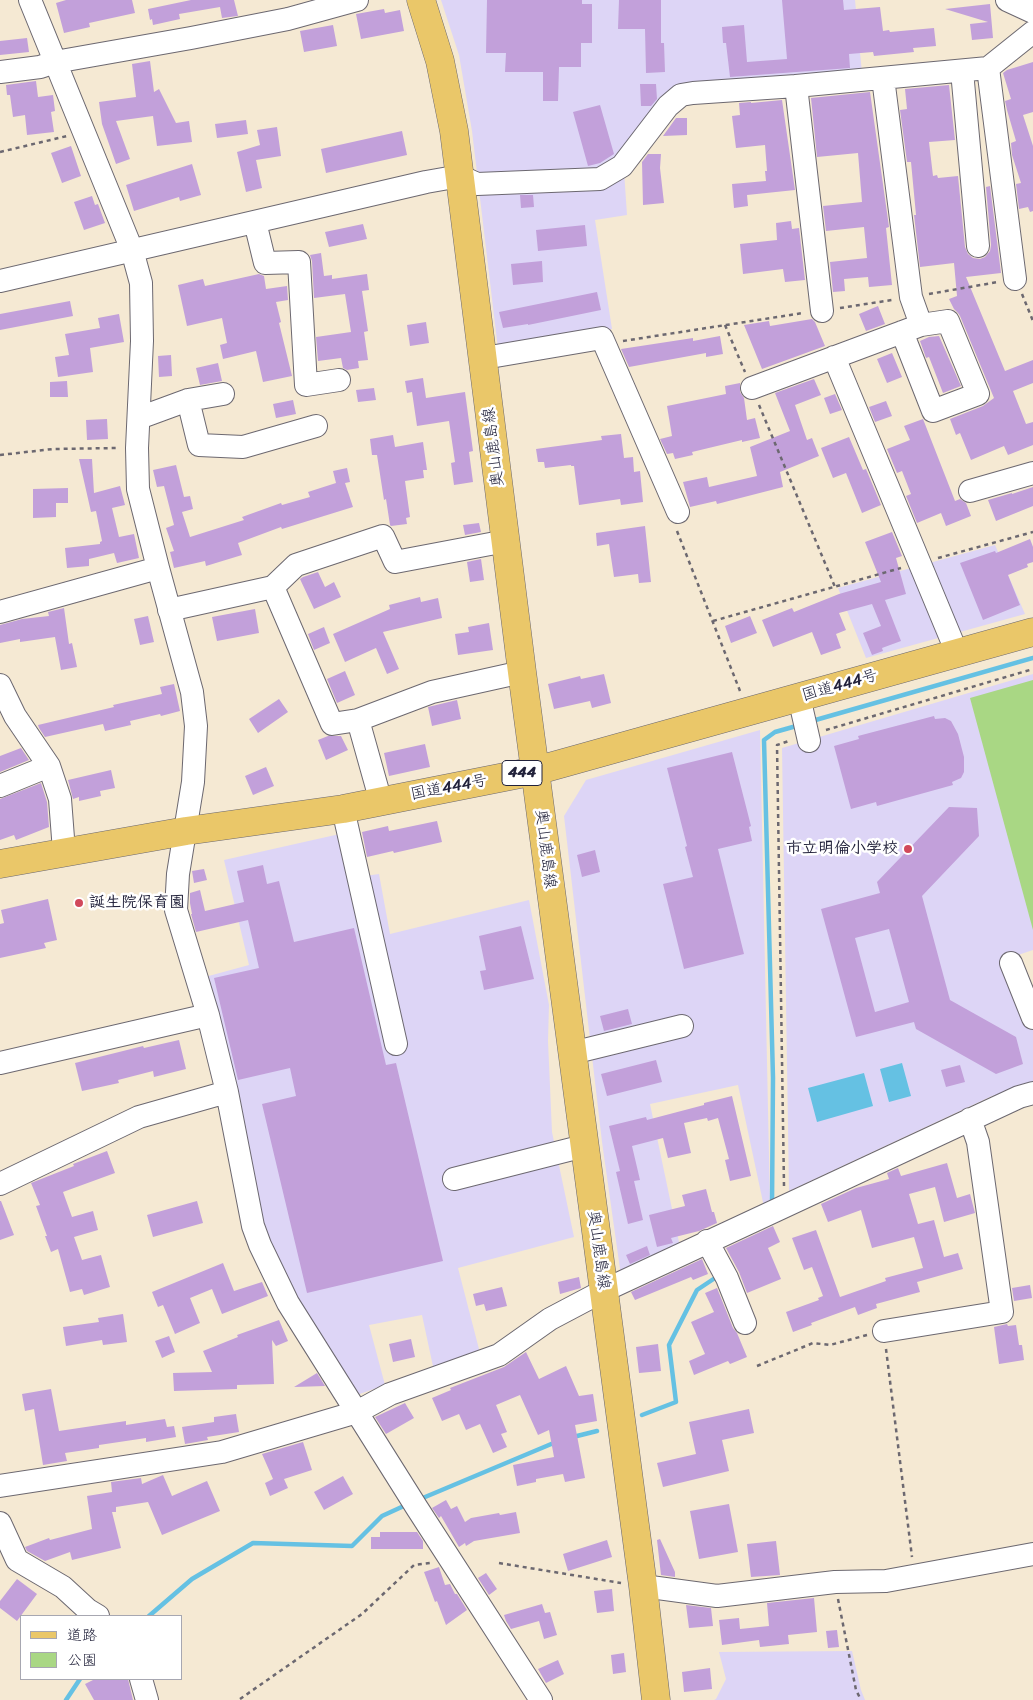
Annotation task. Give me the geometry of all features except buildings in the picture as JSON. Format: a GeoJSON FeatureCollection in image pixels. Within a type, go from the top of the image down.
{"type":"FeatureCollection","features":[{"type":"Feature","properties":{"kind":"main road","name":"奥山鹿島線"},"geometry":{"type":"LineString","coordinates":[[421,0],[440,61],[454,131],[522,672],[643,1586],[656,1700]]}},
{"type":"Feature","properties":{"kind":"main road","name":"国道444号"},"geometry":{"type":"LineString","coordinates":[[0,864],[186,831],[343,809],[535,770],[805,723],[957,653],[1033,632]]}},
{"type":"Feature","properties":{"kind":"street"},"geometry":{"type":"LineString","coordinates":[[30,0],[132,250],[141,283],[142,341],[137,448],[138,489],[192,692],[196,726],[193,782],[178,874],[176,910],[208,1015],[227,1092],[253,1226],[288,1303],[413,1502],[541,1700]]}},
{"type":"Feature","properties":{"kind":"street"},"geometry":{"type":"LineString","coordinates":[[0,72],[40,67],[55,62],[191,38],[288,9],[357,0]]}},
{"type":"Feature","properties":{"kind":"street"},"geometry":{"type":"LineString","coordinates":[[1007,0],[1033,12]]}},
{"type":"Feature","properties":{"kind":"street"},"geometry":{"type":"LineString","coordinates":[[0,281],[416,184],[460,176],[477,184],[600,179],[622,166],[668,106],[681,95],[988,68],[1033,32]]}},
{"type":"Feature","properties":{"kind":"street"},"geometry":{"type":"LineString","coordinates":[[988,68],[1015,279]]}},
{"type":"Feature","properties":{"kind":"street"},"geometry":{"type":"LineString","coordinates":[[962,71],[978,246]]}},
{"type":"Feature","properties":{"kind":"street"},"geometry":{"type":"LineString","coordinates":[[752,388],[912,329],[911,297],[883,78]]}},
{"type":"Feature","properties":{"kind":"street"},"geometry":{"type":"LineString","coordinates":[[796,86],[822,310]]}},
{"type":"Feature","properties":{"kind":"street"},"geometry":{"type":"LineString","coordinates":[[255,222],[265,262],[299,262],[306,385],[339,380]]}},
{"type":"Feature","properties":{"kind":"street"},"geometry":{"type":"LineString","coordinates":[[484,358],[602,338],[678,512]]}},
{"type":"Feature","properties":{"kind":"street"},"geometry":{"type":"LineString","coordinates":[[834,358],[957,653]]}},
{"type":"Feature","properties":{"kind":"street"},"geometry":{"type":"LineString","coordinates":[[139,418],[188,400],[223,394]]}},
{"type":"Feature","properties":{"kind":"street"},"geometry":{"type":"LineString","coordinates":[[188,400],[199,445],[242,447],[316,426]]}},
{"type":"Feature","properties":{"kind":"street"},"geometry":{"type":"LineString","coordinates":[[970,491],[1033,473]]}},
{"type":"Feature","properties":{"kind":"street"},"geometry":{"type":"LineString","coordinates":[[169,610],[273,587],[296,565],[383,536],[395,562],[506,541]]}},
{"type":"Feature","properties":{"kind":"street"},"geometry":{"type":"LineString","coordinates":[[0,612],[158,568]]}},
{"type":"Feature","properties":{"kind":"street"},"geometry":{"type":"LineString","coordinates":[[273,587],[332,724],[358,720],[432,692],[522,672]]}},
{"type":"Feature","properties":{"kind":"street"},"geometry":{"type":"LineString","coordinates":[[0,685],[15,716],[49,766],[60,799],[64,852]]}},
{"type":"Feature","properties":{"kind":"street"},"geometry":{"type":"LineString","coordinates":[[358,720],[381,802]]}},
{"type":"Feature","properties":{"kind":"street"},"geometry":{"type":"LineString","coordinates":[[0,786],[49,766]]}},
{"type":"Feature","properties":{"kind":"street"},"geometry":{"type":"LineString","coordinates":[[343,809],[396,1044]]}},
{"type":"Feature","properties":{"kind":"street"},"geometry":{"type":"LineString","coordinates":[[1011,963],[1033,1018]]}},
{"type":"Feature","properties":{"kind":"street"},"geometry":{"type":"LineString","coordinates":[[0,1063],[208,1015]]}},
{"type":"Feature","properties":{"kind":"street"},"geometry":{"type":"LineString","coordinates":[[572,1052],[682,1026]]}},
{"type":"Feature","properties":{"kind":"street"},"geometry":{"type":"LineString","coordinates":[[0,1184],[139,1117],[227,1092]]}},
{"type":"Feature","properties":{"kind":"street"},"geometry":{"type":"LineString","coordinates":[[0,1486],[222,1452],[356,1412],[390,1394],[499,1355],[550,1319],[603,1291],[970,1119],[1019,1097],[1033,1094]]}},
{"type":"Feature","properties":{"kind":"street"},"geometry":{"type":"LineString","coordinates":[[884,1331],[1002,1312],[978,1142],[970,1119]]}},
{"type":"Feature","properties":{"kind":"street"},"geometry":{"type":"LineString","coordinates":[[454,1179],[584,1146]]}},
{"type":"Feature","properties":{"kind":"street"},"geometry":{"type":"LineString","coordinates":[[708,1241],[745,1323]]}},
{"type":"Feature","properties":{"kind":"street"},"geometry":{"type":"LineString","coordinates":[[0,1523],[17,1560],[63,1587],[88,1610],[96,1615]]}},
{"type":"Feature","properties":{"kind":"street"},"geometry":{"type":"LineString","coordinates":[[643,1586],[717,1596],[835,1582],[886,1581],[1033,1554]]}},
{"type":"Feature","properties":{"kind":"street"},"geometry":{"type":"LineString","coordinates":[[141,1680],[147,1700]]}},
{"type":"Feature","properties":{"kind":"path"},"geometry":{"type":"LineString","coordinates":[[0,152],[84,132]]}},
{"type":"Feature","properties":{"kind":"path"},"geometry":{"type":"LineString","coordinates":[[1015,279],[1033,321]]}},
{"type":"Feature","properties":{"kind":"path"},"geometry":{"type":"LineString","coordinates":[[725,325],[834,587]]}},
{"type":"Feature","properties":{"kind":"path"},"geometry":{"type":"LineString","coordinates":[[0,455],[53,449],[137,448]]}},
{"type":"Feature","properties":{"kind":"path"},"geometry":{"type":"LineString","coordinates":[[678,512],[673,520],[740,691]]}},
{"type":"Feature","properties":{"kind":"path"},"geometry":{"type":"LineString","coordinates":[[713,621],[1033,532]]}},
{"type":"Feature","properties":{"kind":"path"},"geometry":{"type":"LineString","coordinates":[[777,1209],[777,745],[805,723],[1033,669]]}},
{"type":"Feature","properties":{"kind":"path"},"geometry":{"type":"LineString","coordinates":[[758,1366],[813,1343],[830,1345],[884,1331],[914,1576]]}},
{"type":"Feature","properties":{"kind":"path"},"geometry":{"type":"LineString","coordinates":[[240,1698],[362,1614],[414,1565],[451,1561]]}},
{"type":"Feature","properties":{"kind":"path"},"geometry":{"type":"LineString","coordinates":[[499,1563],[643,1586]]}},
{"type":"Feature","properties":{"kind":"path"},"geometry":{"type":"LineString","coordinates":[[835,1582],[856,1690],[861,1700]]}},
{"type":"Feature","properties":{"kind":"shaded area"},"geometry":{"type":"Polygon","coordinates":[[[441,0],[855,0],[862,73],[689,87],[623,156],[627,215],[595,220],[612,329],[498,349],[472,131],[459,55],[441,0]]]}},
{"type":"Feature","properties":{"kind":"shaded area"},"geometry":{"type":"Polygon","coordinates":[[[995,545],[1025,614],[866,658],[838,588],[995,545]]]}},
{"type":"Feature","properties":{"kind":"shaded area","name":"市立明倫小学校"},"geometry":{"type":"Polygon","coordinates":[[[1033,674],[1033,950],[1018,955],[1033,993],[1033,1085],[992,1096],[789,1191],[782,748],[1033,674]]]}},
{"type":"Feature","properties":{"kind":"shaded area"},"geometry":{"type":"Polygon","coordinates":[[[760,730],[770,1204],[764,1207],[738,1085],[650,1104],[680,1247],[621,1276],[602,1142],[564,816],[586,780],[760,730]]]}},
{"type":"Feature","properties":{"kind":"shaded area"},"geometry":{"type":"Polygon","coordinates":[[[353,831],[365,876],[379,874],[390,934],[529,900],[549,1005],[548,1041],[552,1132],[574,1237],[458,1268],[480,1353],[434,1371],[422,1315],[369,1325],[385,1385],[354,1396],[292,1296],[263,1234],[205,977],[249,965],[224,860],[353,831]]]}},
{"type":"Feature","properties":{"kind":"shaded area"},"geometry":{"type":"Polygon","coordinates":[[[852,1651],[865,1700],[714,1700],[726,1679],[719,1652],[852,1651]]]}},
{"type":"Feature","properties":{"kind":"green space"},"geometry":{"type":"Polygon","coordinates":[[[1033,680],[1033,930],[970,698],[1033,680]]]}},
{"type":"Feature","properties":{"kind":"water"},"geometry":{"type":"Polygon","coordinates":[[[902,1063],[911,1096],[889,1102],[880,1069],[902,1063]]]}},
{"type":"Feature","properties":{"kind":"water"},"geometry":{"type":"Polygon","coordinates":[[[864,1073],[873,1106],[817,1122],[808,1088],[864,1073]]]}},
{"type":"Feature","properties":{"kind":"waterway"},"geometry":{"type":"LineString","coordinates":[[812,721],[1033,658]]}},
{"type":"Feature","properties":{"kind":"waterway"},"geometry":{"type":"LineString","coordinates":[[772,1205],[773,1078],[764,740],[775,732],[800,725]]}},
{"type":"Feature","properties":{"kind":"waterway"},"geometry":{"type":"LineString","coordinates":[[642,1415],[676,1402],[669,1345],[697,1290],[718,1276]]}},
{"type":"Feature","properties":{"kind":"waterway"},"geometry":{"type":"LineString","coordinates":[[573,1437],[597,1431]]}},
{"type":"Feature","properties":{"kind":"waterway"},"geometry":{"type":"LineString","coordinates":[[418,1500],[556,1442]]}},
{"type":"Feature","properties":{"kind":"waterway"},"geometry":{"type":"LineString","coordinates":[[150,1615],[192,1579],[253,1543],[352,1546],[382,1516],[406,1505]]}},
{"type":"Feature","properties":{"kind":"waterway"},"geometry":{"type":"LineString","coordinates":[[66,1700],[79,1680]]}},
{"type":"Feature","properties":{"kind":"place","name":"市立明倫小学校"},"geometry":{"type":"Point","coordinates":[908,849]}},
{"type":"Feature","properties":{"kind":"place","name":"誕生院保育園"},"geometry":{"type":"Point","coordinates":[79,903]}}]}
